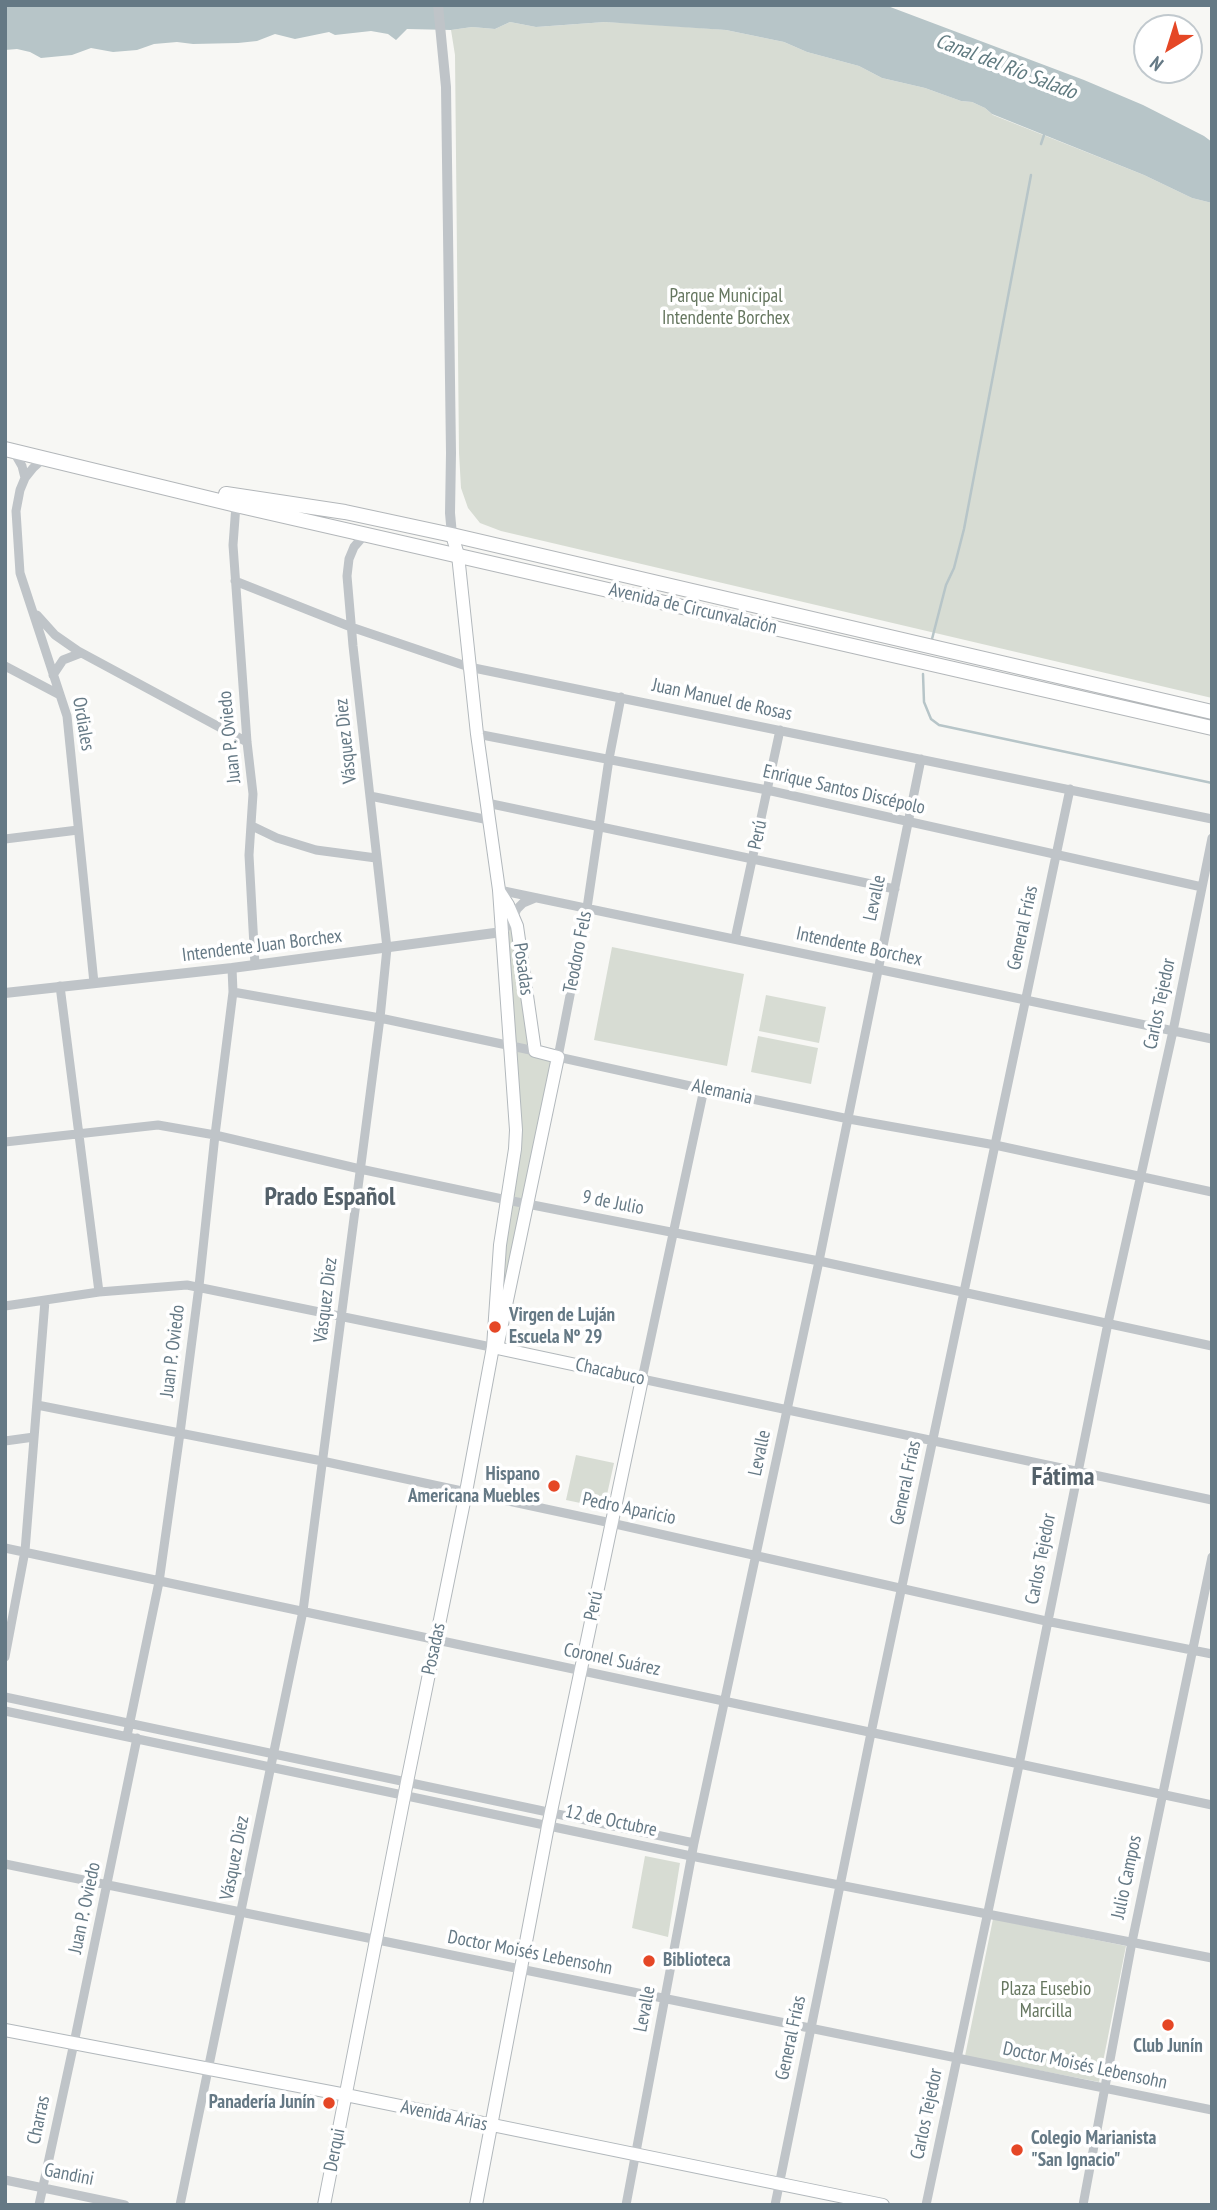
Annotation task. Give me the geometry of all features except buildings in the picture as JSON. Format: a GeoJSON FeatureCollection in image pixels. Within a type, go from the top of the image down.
{"type":"FeatureCollection","features":[{"type":"Feature","properties":{"kind":"highway","name":"Avenida de Circunvalación"},"geometry":{"type":"LineString","coordinates":[[9,450],[236,505],[1212,728]]}},
{"type":"Feature","properties":{"kind":"highway","name":"Avenida de Circunvalación"},"geometry":{"type":"LineString","coordinates":[[175,489],[250,497],[345,512],[453,535],[1212,712]]}},
{"type":"Feature","properties":{"kind":"main road","name":"Posadas"},"geometry":{"type":"LineString","coordinates":[[453,535],[458,555],[477,734],[499,890],[516,1130],[500,1245],[495,1347]]}},
{"type":"Feature","properties":{"kind":"main road","name":"Posadas"},"geometry":{"type":"LineString","coordinates":[[499,890],[517,926],[535,1051]]}},
{"type":"Feature","properties":{"kind":"main road","name":"Alemania"},"geometry":{"type":"LineString","coordinates":[[535,1051],[558,1057]]}},
{"type":"Feature","properties":{"kind":"main road","name":"Teodoro Fels"},"geometry":{"type":"LineString","coordinates":[[526,1204],[558,1057]]}},
{"type":"Feature","properties":{"kind":"main road","name":"Posadas"},"geometry":{"type":"LineString","coordinates":[[346,2095],[404,1796],[526,1204]]}},
{"type":"Feature","properties":{"kind":"main road","name":"Chacabuco"},"geometry":{"type":"LineString","coordinates":[[495,1347],[642,1380]]}},
{"type":"Feature","properties":{"kind":"main road","name":"Perú"},"geometry":{"type":"LineString","coordinates":[[477,2205],[548,1826],[642,1380]]}},
{"type":"Feature","properties":{"kind":"main road","name":"Avenida Arias"},"geometry":{"type":"LineString","coordinates":[[5,2029],[346,2095],[883,2205]]}},
{"type":"Feature","properties":{"kind":"main road","name":"Derqui"},"geometry":{"type":"LineString","coordinates":[[324,2205],[346,2095]]}},
{"type":"Feature","properties":{"kind":"street"},"geometry":{"type":"LineString","coordinates":[[439,5],[446,87],[450,513],[453,535]]}},
{"type":"Feature","properties":{"kind":"street"},"geometry":{"type":"LineString","coordinates":[[9,450],[22,466],[25,478]]}},
{"type":"Feature","properties":{"kind":"street","name":"Ordiales"},"geometry":{"type":"LineString","coordinates":[[44,458],[25,478],[20,490],[16,512],[20,573],[67,716],[94,983]]}},
{"type":"Feature","properties":{"kind":"street","name":"Juan P. Oviedo"},"geometry":{"type":"LineString","coordinates":[[236,505],[233,545],[235,581],[253,794],[248,855],[255,965]]}},
{"type":"Feature","properties":{"kind":"street","name":"Vásquez Diez"},"geometry":{"type":"LineString","coordinates":[[180,2205],[303,1612],[380,1018],[387,948],[347,576],[354,547],[366,533]]}},
{"type":"Feature","properties":{"kind":"street","name":"Juan Manuel de Rosas"},"geometry":{"type":"LineString","coordinates":[[235,581],[351,627],[469,667],[1212,819]]}},
{"type":"Feature","properties":{"kind":"street"},"geometry":{"type":"LineString","coordinates":[[33,610],[55,635],[81,653],[247,742]]}},
{"type":"Feature","properties":{"kind":"street"},"geometry":{"type":"LineString","coordinates":[[53,675],[63,660],[81,653]]}},
{"type":"Feature","properties":{"kind":"street"},"geometry":{"type":"LineString","coordinates":[[5,666],[60,695]]}},
{"type":"Feature","properties":{"kind":"street","name":"Teodoro Fels"},"geometry":{"type":"LineString","coordinates":[[558,1057],[587,908],[621,697]]}},
{"type":"Feature","properties":{"kind":"street","name":"Perú"},"geometry":{"type":"LineString","coordinates":[[735,939],[780,730]]}},
{"type":"Feature","properties":{"kind":"street","name":"Enrique Santos Discépolo"},"geometry":{"type":"LineString","coordinates":[[477,734],[767,790],[1202,887]]}},
{"type":"Feature","properties":{"kind":"street","name":"Levalle"},"geometry":{"type":"LineString","coordinates":[[626,2205],[691,1856],[849,1119],[920,759]]}},
{"type":"Feature","properties":{"kind":"street","name":"General Frías"},"geometry":{"type":"LineString","coordinates":[[775,2205],[901,1588],[1070,789]]}},
{"type":"Feature","properties":{"kind":"street"},"geometry":{"type":"LineString","coordinates":[[370,796],[489,820]]}},
{"type":"Feature","properties":{"kind":"street"},"geometry":{"type":"LineString","coordinates":[[486,803],[895,889]]}},
{"type":"Feature","properties":{"kind":"street"},"geometry":{"type":"LineString","coordinates":[[252,826],[277,838],[316,850],[376,858]]}},
{"type":"Feature","properties":{"kind":"street"},"geometry":{"type":"LineString","coordinates":[[5,839],[78,830]]}},
{"type":"Feature","properties":{"kind":"street","name":"Carlos Tejedor"},"geometry":{"type":"LineString","coordinates":[[926,2205],[1019,1765],[1108,1323],[1173,1031],[1212,838]]}},
{"type":"Feature","properties":{"kind":"street","name":"Intendente Borchex"},"geometry":{"type":"LineString","coordinates":[[499,890],[1212,1039]]}},
{"type":"Feature","properties":{"kind":"street"},"geometry":{"type":"LineString","coordinates":[[502,932],[517,909],[535,898]]}},
{"type":"Feature","properties":{"kind":"street","name":"Intendente Juan Borchex"},"geometry":{"type":"LineString","coordinates":[[5,993],[232,968],[502,932]]}},
{"type":"Feature","properties":{"kind":"street","name":"Juan P. Oviedo"},"geometry":{"type":"LineString","coordinates":[[127,1736],[159,1582],[180,1433],[233,992],[232,968]]}},
{"type":"Feature","properties":{"kind":"street"},"geometry":{"type":"LineString","coordinates":[[60,986],[99,1292]]}},
{"type":"Feature","properties":{"kind":"street","name":"Alemania"},"geometry":{"type":"LineString","coordinates":[[233,992],[380,1018],[535,1051]]}},
{"type":"Feature","properties":{"kind":"street","name":"Alemania"},"geometry":{"type":"LineString","coordinates":[[558,1057],[849,1119],[995,1145],[1212,1192]]}},
{"type":"Feature","properties":{"kind":"street","name":"Perú"},"geometry":{"type":"LineString","coordinates":[[642,1380],[704,1089]]}},
{"type":"Feature","properties":{"kind":"street","name":"9 de Julio"},"geometry":{"type":"LineString","coordinates":[[5,1142],[158,1125],[215,1135],[526,1204],[819,1261],[1212,1346]]}},
{"type":"Feature","properties":{"kind":"street","name":"Chacabuco"},"geometry":{"type":"LineString","coordinates":[[5,1306],[99,1292],[199,1286],[495,1347]]}},
{"type":"Feature","properties":{"kind":"street"},"geometry":{"type":"LineString","coordinates":[[5,1657],[25,1551],[45,1301]]}},
{"type":"Feature","properties":{"kind":"street","name":"Chacabuco"},"geometry":{"type":"LineString","coordinates":[[642,1380],[1212,1500]]}},
{"type":"Feature","properties":{"kind":"street","name":"Pedro Aparicio"},"geometry":{"type":"LineString","coordinates":[[37,1405],[322,1461],[756,1555],[1046,1622],[1212,1654]]}},
{"type":"Feature","properties":{"kind":"street"},"geometry":{"type":"LineString","coordinates":[[5,1441],[34,1437]]}},
{"type":"Feature","properties":{"kind":"street","name":"Coronel Suárez"},"geometry":{"type":"LineString","coordinates":[[5,1548],[1212,1805]]}},
{"type":"Feature","properties":{"kind":"street","name":"Julio Campos"},"geometry":{"type":"LineString","coordinates":[[1083,2205],[1132,1942],[1212,1557]]}},
{"type":"Feature","properties":{"kind":"street","name":"12 de Octubre"},"geometry":{"type":"LineString","coordinates":[[5,1697],[694,1843]]}},
{"type":"Feature","properties":{"kind":"street","name":"12 de Octubre"},"geometry":{"type":"LineString","coordinates":[[5,1711],[691,1856],[1212,1958]]}},
{"type":"Feature","properties":{"kind":"street","name":"Juan P. Oviedo"},"geometry":{"type":"LineString","coordinates":[[74,2043],[137,1738]]}},
{"type":"Feature","properties":{"kind":"street","name":"Doctor Moisés Lebensohn"},"geometry":{"type":"LineString","coordinates":[[5,1864],[1212,2110]]}},
{"type":"Feature","properties":{"kind":"street","name":"Charras"},"geometry":{"type":"LineString","coordinates":[[39,2205],[74,2043]]}},
{"type":"Feature","properties":{"kind":"street","name":"Gandini"},"geometry":{"type":"LineString","coordinates":[[5,2180],[125,2205]]}},
{"type":"Feature","properties":{"kind":"green space","name":"Parque Municipal Intendente Borchex"},"geometry":{"type":"Polygon","coordinates":[[[510,22],[536,27],[605,22],[646,24],[726,30],[784,42],[807,52],[859,66],[882,78],[972,102],[993,115],[1144,175],[1192,198],[1212,203],[1212,698],[501,531],[480,523],[468,508],[461,488],[455,55],[451,30],[472,27],[495,29],[510,22]]]}},
{"type":"Feature","properties":{"kind":"green space"},"geometry":{"type":"Polygon","coordinates":[[[514,916],[535,1051],[558,1057],[502,1322],[500,1245],[516,1130],[502,932],[514,916]]]}},
{"type":"Feature","properties":{"kind":"green space"},"geometry":{"type":"Polygon","coordinates":[[[612,947],[744,974],[727,1066],[594,1040],[612,947]]]}},
{"type":"Feature","properties":{"kind":"green space"},"geometry":{"type":"Polygon","coordinates":[[[766,995],[826,1007],[819,1043],[759,1031],[766,995]]]}},
{"type":"Feature","properties":{"kind":"green space"},"geometry":{"type":"Polygon","coordinates":[[[758,1036],[818,1048],[811,1084],[751,1072],[758,1036]]]}},
{"type":"Feature","properties":{"kind":"green space"},"geometry":{"type":"Polygon","coordinates":[[[576,1455],[614,1463],[604,1508],[566,1500],[576,1455]]]}},
{"type":"Feature","properties":{"kind":"green space"},"geometry":{"type":"Polygon","coordinates":[[[645,1856],[680,1863],[668,1937],[632,1928],[645,1856]]]}},
{"type":"Feature","properties":{"kind":"green space","name":"Plaza Eusebio Marcilla"},"geometry":{"type":"Polygon","coordinates":[[[993,1919],[1126,1946],[1099,2082],[965,2056],[993,1919]]]}},
{"type":"Feature","properties":{"kind":"water","name":"Canal del Río Salado"},"geometry":{"type":"Polygon","coordinates":[[[5,5],[885,5],[1084,80],[1143,105],[1204,136],[1212,142],[1212,203],[1192,198],[1144,175],[992,114],[972,102],[882,78],[859,66],[807,52],[784,42],[726,30],[605,22],[536,27],[510,22],[495,29],[407,29],[396,40],[388,34],[371,31],[335,35],[329,32],[295,39],[275,34],[257,41],[238,43],[177,42],[113,52],[91,48],[72,55],[41,58],[17,49],[5,50],[5,5]]]}},
{"type":"Feature","properties":{"kind":"waterway"},"geometry":{"type":"LineString","coordinates":[[1041,144],[1044,135]]}},
{"type":"Feature","properties":{"kind":"waterway"},"geometry":{"type":"LineString","coordinates":[[932,639],[964,529],[1031,175]]}},
{"type":"Feature","properties":{"kind":"waterway"},"geometry":{"type":"LineString","coordinates":[[923,674],[924,702],[931,719],[939,725],[1212,783]]}},
{"type":"Feature","properties":{"kind":"place","name":"Virgen de Luján Escuela Nº 29"},"geometry":{"type":"Point","coordinates":[495,1327]}},
{"type":"Feature","properties":{"kind":"place","name":"Hispano Americana Muebles"},"geometry":{"type":"Point","coordinates":[554,1486]}},
{"type":"Feature","properties":{"kind":"place","name":"Biblioteca"},"geometry":{"type":"Point","coordinates":[649,1961]}},
{"type":"Feature","properties":{"kind":"place","name":"Club Junín"},"geometry":{"type":"Point","coordinates":[1168,2025]}},
{"type":"Feature","properties":{"kind":"place","name":"Panadería Junín"},"geometry":{"type":"Point","coordinates":[329,2103]}},
{"type":"Feature","properties":{"kind":"place","name":"Colegio Marianista \"San Ignacio\""},"geometry":{"type":"Point","coordinates":[1017,2150]}},
{"type":"Feature","properties":{"kind":"district","name":"Prado Español"},"geometry":{"type":"Point","coordinates":[330,1198]}},
{"type":"Feature","properties":{"kind":"district","name":"Fátima"},"geometry":{"type":"Point","coordinates":[1063,1478]}}]}
